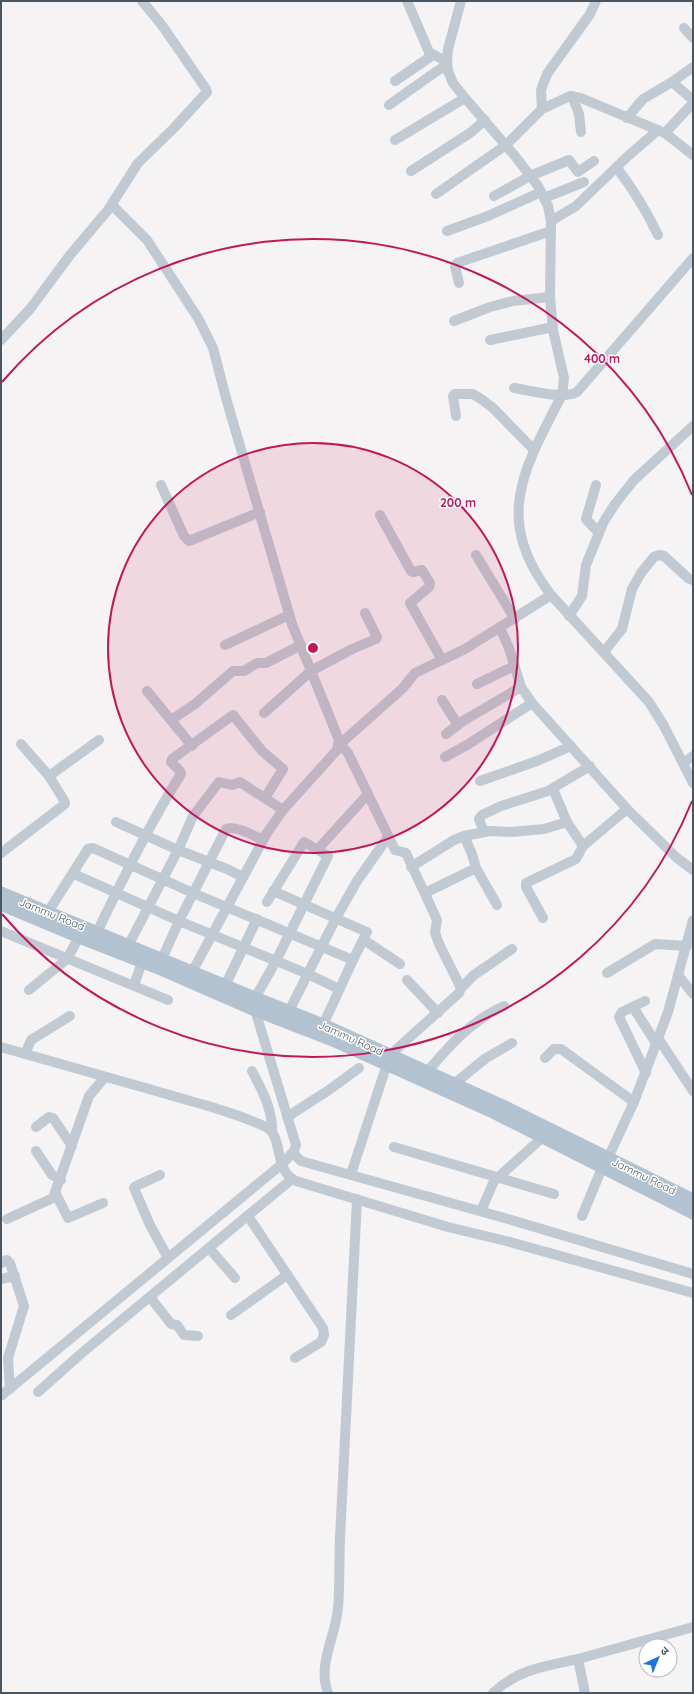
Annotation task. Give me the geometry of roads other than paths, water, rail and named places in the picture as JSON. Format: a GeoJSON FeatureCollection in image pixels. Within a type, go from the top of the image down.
{"type":"FeatureCollection","features":[{"type":"Feature","properties":{"kind":"main road","name":"Jammu Road"},"geometry":{"type":"LineString","coordinates":[[1,893],[225,986],[255,1004],[289,1011],[323,1025],[388,1060],[427,1072],[507,1108],[605,1163],[693,1200]]}},
{"type":"Feature","properties":{"kind":"main road"},"geometry":{"type":"LineString","coordinates":[[1,904],[72,949],[137,975],[255,1004],[335,1041],[388,1060],[543,1137],[605,1163],[693,1213]]}},
{"type":"Feature","properties":{"kind":"street"},"geometry":{"type":"LineString","coordinates":[[1,340],[30,308],[70,255],[112,205],[138,163],[174,128],[207,91],[161,24],[142,1]]}},
{"type":"Feature","properties":{"kind":"street"},"geometry":{"type":"LineString","coordinates":[[407,1],[427,49],[447,64]]}},
{"type":"Feature","properties":{"kind":"street"},"geometry":{"type":"LineString","coordinates":[[461,1],[448,49],[447,64],[450,77],[465,98],[506,145],[530,176],[548,206],[551,226],[550,297],[553,327],[564,378],[562,395],[534,450],[521,487],[518,506],[521,532],[526,554],[543,585],[551,595],[649,702],[664,726],[693,783]]}},
{"type":"Feature","properties":{"kind":"street"},"geometry":{"type":"LineString","coordinates":[[542,109],[541,90],[547,74],[590,14],[596,1]]}},
{"type":"Feature","properties":{"kind":"street"},"geometry":{"type":"LineString","coordinates":[[684,28],[693,38]]}},
{"type":"Feature","properties":{"kind":"street"},"geometry":{"type":"LineString","coordinates":[[395,81],[433,55]]}},
{"type":"Feature","properties":{"kind":"street"},"geometry":{"type":"LineString","coordinates":[[389,106],[447,64]]}},
{"type":"Feature","properties":{"kind":"street"},"geometry":{"type":"LineString","coordinates":[[627,118],[643,98],[672,82],[693,67]]}},
{"type":"Feature","properties":{"kind":"street"},"geometry":{"type":"LineString","coordinates":[[459,283],[455,267],[457,264],[551,226],[576,206],[628,156],[661,132],[693,102],[672,82]]}},
{"type":"Feature","properties":{"kind":"street"},"geometry":{"type":"LineString","coordinates":[[436,194],[506,145],[542,109],[568,96],[572,96],[661,132],[693,155]]}},
{"type":"Feature","properties":{"kind":"street"},"geometry":{"type":"LineString","coordinates":[[572,96],[579,114],[580,132]]}},
{"type":"Feature","properties":{"kind":"street"},"geometry":{"type":"LineString","coordinates":[[395,140],[465,98]]}},
{"type":"Feature","properties":{"kind":"street"},"geometry":{"type":"LineString","coordinates":[[411,171],[470,133],[485,120]]}},
{"type":"Feature","properties":{"kind":"street"},"geometry":{"type":"LineString","coordinates":[[494,196],[530,176],[570,160],[578,172],[594,161]]}},
{"type":"Feature","properties":{"kind":"street"},"geometry":{"type":"LineString","coordinates":[[617,168],[641,201],[658,235]]}},
{"type":"Feature","properties":{"kind":"street"},"geometry":{"type":"LineString","coordinates":[[447,231],[542,195],[584,182]]}},
{"type":"Feature","properties":{"kind":"street"},"geometry":{"type":"LineString","coordinates":[[112,205],[147,240],[207,334],[217,361],[226,398],[289,614],[311,671],[340,740],[340,744],[348,753],[395,851],[406,854],[425,893],[437,920],[435,933],[461,988]]}},
{"type":"Feature","properties":{"kind":"street"},"geometry":{"type":"LineString","coordinates":[[514,388],[562,395],[577,392],[693,258]]}},
{"type":"Feature","properties":{"kind":"street"},"geometry":{"type":"LineString","coordinates":[[454,321],[490,307],[513,301],[550,297]]}},
{"type":"Feature","properties":{"kind":"street"},"geometry":{"type":"LineString","coordinates":[[490,340],[553,327]]}},
{"type":"Feature","properties":{"kind":"street"},"geometry":{"type":"LineString","coordinates":[[456,416],[453,396],[455,394],[476,396],[493,408],[534,450]]}},
{"type":"Feature","properties":{"kind":"street"},"geometry":{"type":"LineString","coordinates":[[569,616],[582,596],[586,566],[599,533],[615,504],[634,480],[658,456],[693,426]]}},
{"type":"Feature","properties":{"kind":"street"},"geometry":{"type":"LineString","coordinates":[[161,485],[184,536],[189,541],[260,512]]}},
{"type":"Feature","properties":{"kind":"street"},"geometry":{"type":"LineString","coordinates":[[596,485],[586,519],[599,533]]}},
{"type":"Feature","properties":{"kind":"street"},"geometry":{"type":"LineString","coordinates":[[380,515],[411,571],[415,572],[422,570],[430,583],[429,587],[425,591],[410,603],[442,660]]}},
{"type":"Feature","properties":{"kind":"street"},"geometry":{"type":"LineString","coordinates":[[604,652],[620,632],[632,590],[641,573],[654,558],[659,554],[664,556],[688,578],[693,580]]}},
{"type":"Feature","properties":{"kind":"street"},"geometry":{"type":"LineString","coordinates":[[476,555],[515,619]]}},
{"type":"Feature","properties":{"kind":"street"},"geometry":{"type":"LineString","coordinates":[[192,972],[263,840],[283,810],[340,744],[402,689],[414,673],[465,650],[551,595]]}},
{"type":"Feature","properties":{"kind":"street"},"geometry":{"type":"LineString","coordinates":[[264,713],[311,671],[352,649],[376,639],[377,637],[365,613]]}},
{"type":"Feature","properties":{"kind":"street"},"geometry":{"type":"LineString","coordinates":[[225,645],[289,614]]}},
{"type":"Feature","properties":{"kind":"street"},"geometry":{"type":"LineString","coordinates":[[500,628],[521,687],[532,703],[627,809],[677,858],[693,870]]}},
{"type":"Feature","properties":{"kind":"street"},"geometry":{"type":"LineString","coordinates":[[171,720],[195,704],[233,671],[244,671],[258,662],[266,663],[301,645]]}},
{"type":"Feature","properties":{"kind":"street"},"geometry":{"type":"LineString","coordinates":[[477,684],[514,666]]}},
{"type":"Feature","properties":{"kind":"street"},"geometry":{"type":"LineString","coordinates":[[446,734],[458,725],[521,687]]}},
{"type":"Feature","properties":{"kind":"street"},"geometry":{"type":"LineString","coordinates":[[147,691],[192,746]]}},
{"type":"Feature","properties":{"kind":"street"},"geometry":{"type":"LineString","coordinates":[[442,700],[458,725]]}},
{"type":"Feature","properties":{"kind":"street"},"geometry":{"type":"LineString","coordinates":[[445,757],[467,745],[532,703]]}},
{"type":"Feature","properties":{"kind":"street"},"geometry":{"type":"LineString","coordinates":[[97,932],[145,836],[181,774],[180,770],[172,762],[172,759],[234,716],[262,751],[283,769],[265,798]]}},
{"type":"Feature","properties":{"kind":"street"},"geometry":{"type":"LineString","coordinates":[[50,776],[99,740]]}},
{"type":"Feature","properties":{"kind":"street"},"geometry":{"type":"LineString","coordinates":[[1,853],[65,804],[50,776],[22,744]]}},
{"type":"Feature","properties":{"kind":"street"},"geometry":{"type":"LineString","coordinates":[[480,781],[536,761],[572,746]]}},
{"type":"Feature","properties":{"kind":"street"},"geometry":{"type":"LineString","coordinates":[[683,763],[693,756]]}},
{"type":"Feature","properties":{"kind":"street"},"geometry":{"type":"LineString","coordinates":[[484,832],[479,819],[482,815],[501,806],[553,788],[590,766]]}},
{"type":"Feature","properties":{"kind":"street"},"geometry":{"type":"LineString","coordinates":[[128,946],[178,850],[193,816],[219,782],[232,785],[239,782],[283,810]]}},
{"type":"Feature","properties":{"kind":"street"},"geometry":{"type":"LineString","coordinates":[[553,788],[567,822],[583,846]]}},
{"type":"Feature","properties":{"kind":"street"},"geometry":{"type":"LineString","coordinates":[[318,849],[368,794]]}},
{"type":"Feature","properties":{"kind":"street"},"geometry":{"type":"LineString","coordinates":[[543,918],[526,884],[576,859],[583,846],[627,809]]}},
{"type":"Feature","properties":{"kind":"street"},"geometry":{"type":"LineString","coordinates":[[116,822],[145,836],[243,877]]}},
{"type":"Feature","properties":{"kind":"street"},"geometry":{"type":"LineString","coordinates":[[411,866],[454,840],[464,836],[484,832],[511,832],[544,828],[567,822]]}},
{"type":"Feature","properties":{"kind":"street"},"geometry":{"type":"LineString","coordinates":[[162,959],[193,893],[228,828],[244,831],[263,840]]}},
{"type":"Feature","properties":{"kind":"street"},"geometry":{"type":"LineString","coordinates":[[464,836],[476,868],[497,905]]}},
{"type":"Feature","properties":{"kind":"street"},"geometry":{"type":"LineString","coordinates":[[289,1011],[336,918],[357,881],[388,837]]}},
{"type":"Feature","properties":{"kind":"street"},"geometry":{"type":"LineString","coordinates":[[38,1392],[83,1352],[248,1216],[288,1165],[296,1146],[255,1004],[328,857],[327,855],[306,842],[304,843],[267,902]]}},
{"type":"Feature","properties":{"kind":"street"},"geometry":{"type":"LineString","coordinates":[[48,912],[74,874],[88,850],[91,848],[162,880],[353,960]]}},
{"type":"Feature","properties":{"kind":"street"},"geometry":{"type":"LineString","coordinates":[[425,893],[476,868]]}},
{"type":"Feature","properties":{"kind":"street"},"geometry":{"type":"LineString","coordinates":[[74,874],[116,894],[308,974],[339,989]]}},
{"type":"Feature","properties":{"kind":"street"},"geometry":{"type":"LineString","coordinates":[[273,891],[366,931],[367,933],[323,1025]]}},
{"type":"Feature","properties":{"kind":"street"},"geometry":{"type":"LineString","coordinates":[[225,986],[257,919]]}},
{"type":"Feature","properties":{"kind":"street"},"geometry":{"type":"LineString","coordinates":[[582,1216],[646,1073],[668,1012],[693,920]]}},
{"type":"Feature","properties":{"kind":"street"},"geometry":{"type":"LineString","coordinates":[[1,931],[72,949],[137,975],[168,1000]]}},
{"type":"Feature","properties":{"kind":"street"},"geometry":{"type":"LineString","coordinates":[[364,940],[400,964]]}},
{"type":"Feature","properties":{"kind":"street"},"geometry":{"type":"LineString","coordinates":[[607,973],[655,944],[687,946]]}},
{"type":"Feature","properties":{"kind":"street"},"geometry":{"type":"LineString","coordinates":[[29,990],[72,949]]}},
{"type":"Feature","properties":{"kind":"street"},"geometry":{"type":"LineString","coordinates":[[351,1174],[388,1060],[459,993],[461,988],[474,975],[512,949]]}},
{"type":"Feature","properties":{"kind":"street"},"geometry":{"type":"LineString","coordinates":[[678,975],[693,994]]}},
{"type":"Feature","properties":{"kind":"street"},"geometry":{"type":"LineString","coordinates":[[407,980],[438,1013]]}},
{"type":"Feature","properties":{"kind":"street"},"geometry":{"type":"LineString","coordinates":[[645,1001],[622,1012],[619,1017],[646,1073]]}},
{"type":"Feature","properties":{"kind":"street"},"geometry":{"type":"LineString","coordinates":[[427,1072],[449,1046],[467,1029],[504,1006]]}},
{"type":"Feature","properties":{"kind":"street"},"geometry":{"type":"LineString","coordinates":[[633,1007],[693,1091]]}},
{"type":"Feature","properties":{"kind":"street"},"geometry":{"type":"LineString","coordinates":[[26,1054],[31,1040],[70,1016]]}},
{"type":"Feature","properties":{"kind":"street"},"geometry":{"type":"LineString","coordinates":[[454,1084],[486,1058],[512,1043]]}},
{"type":"Feature","properties":{"kind":"street"},"geometry":{"type":"LineString","coordinates":[[1,1047],[231,1113],[268,1128],[272,1132],[288,1165],[358,1199],[448,1226],[506,1241],[652,1271],[693,1274]]}},
{"type":"Feature","properties":{"kind":"street"},"geometry":{"type":"LineString","coordinates":[[545,1058],[554,1049],[561,1049],[634,1102]]}},
{"type":"Feature","properties":{"kind":"street"},"geometry":{"type":"LineString","coordinates":[[287,1117],[341,1082],[359,1068]]}},
{"type":"Feature","properties":{"kind":"street"},"geometry":{"type":"LineString","coordinates":[[252,1070],[266,1100],[272,1120],[272,1132]]}},
{"type":"Feature","properties":{"kind":"street"},"geometry":{"type":"LineString","coordinates":[[7,1220],[52,1199],[56,1194],[89,1096],[105,1077]]}},
{"type":"Feature","properties":{"kind":"street"},"geometry":{"type":"LineString","coordinates":[[36,1127],[49,1117],[53,1118],[72,1146]]}},
{"type":"Feature","properties":{"kind":"street"},"geometry":{"type":"LineString","coordinates":[[481,1211],[491,1185],[497,1177],[543,1137]]}},
{"type":"Feature","properties":{"kind":"street"},"geometry":{"type":"LineString","coordinates":[[394,1147],[554,1194]]}},
{"type":"Feature","properties":{"kind":"street"},"geometry":{"type":"LineString","coordinates":[[36,1151],[52,1175],[61,1180]]}},
{"type":"Feature","properties":{"kind":"street"},"geometry":{"type":"LineString","coordinates":[[1,1396],[168,1258],[288,1165],[301,1160],[481,1211],[652,1271],[693,1293]]}},
{"type":"Feature","properties":{"kind":"street"},"geometry":{"type":"LineString","coordinates":[[160,1175],[134,1188],[150,1225],[168,1258]]}},
{"type":"Feature","properties":{"kind":"street"},"geometry":{"type":"LineString","coordinates":[[56,1194],[68,1218],[103,1203]]}},
{"type":"Feature","properties":{"kind":"street"},"geometry":{"type":"LineString","coordinates":[[328,1693],[324,1683],[325,1666],[338,1608],[340,1536],[358,1199]]}},
{"type":"Feature","properties":{"kind":"street"},"geometry":{"type":"LineString","coordinates":[[248,1216],[324,1331],[321,1342],[295,1358]]}},
{"type":"Feature","properties":{"kind":"street"},"geometry":{"type":"LineString","coordinates":[[209,1248],[234,1278]]}},
{"type":"Feature","properties":{"kind":"street"},"geometry":{"type":"LineString","coordinates":[[1,1263],[7,1260],[10,1262],[24,1306],[8,1358],[10,1389]]}},
{"type":"Feature","properties":{"kind":"street"},"geometry":{"type":"LineString","coordinates":[[231,1315],[288,1275]]}},
{"type":"Feature","properties":{"kind":"street"},"geometry":{"type":"LineString","coordinates":[[1,1279],[14,1276]]}},
{"type":"Feature","properties":{"kind":"street"},"geometry":{"type":"LineString","coordinates":[[150,1297],[171,1324],[177,1325],[184,1335],[198,1336]]}},
{"type":"Feature","properties":{"kind":"street"},"geometry":{"type":"LineString","coordinates":[[493,1693],[514,1677],[527,1671],[578,1659],[693,1627]]}},
{"type":"Feature","properties":{"kind":"street"},"geometry":{"type":"LineString","coordinates":[[578,1659],[584,1693]]}}]}
